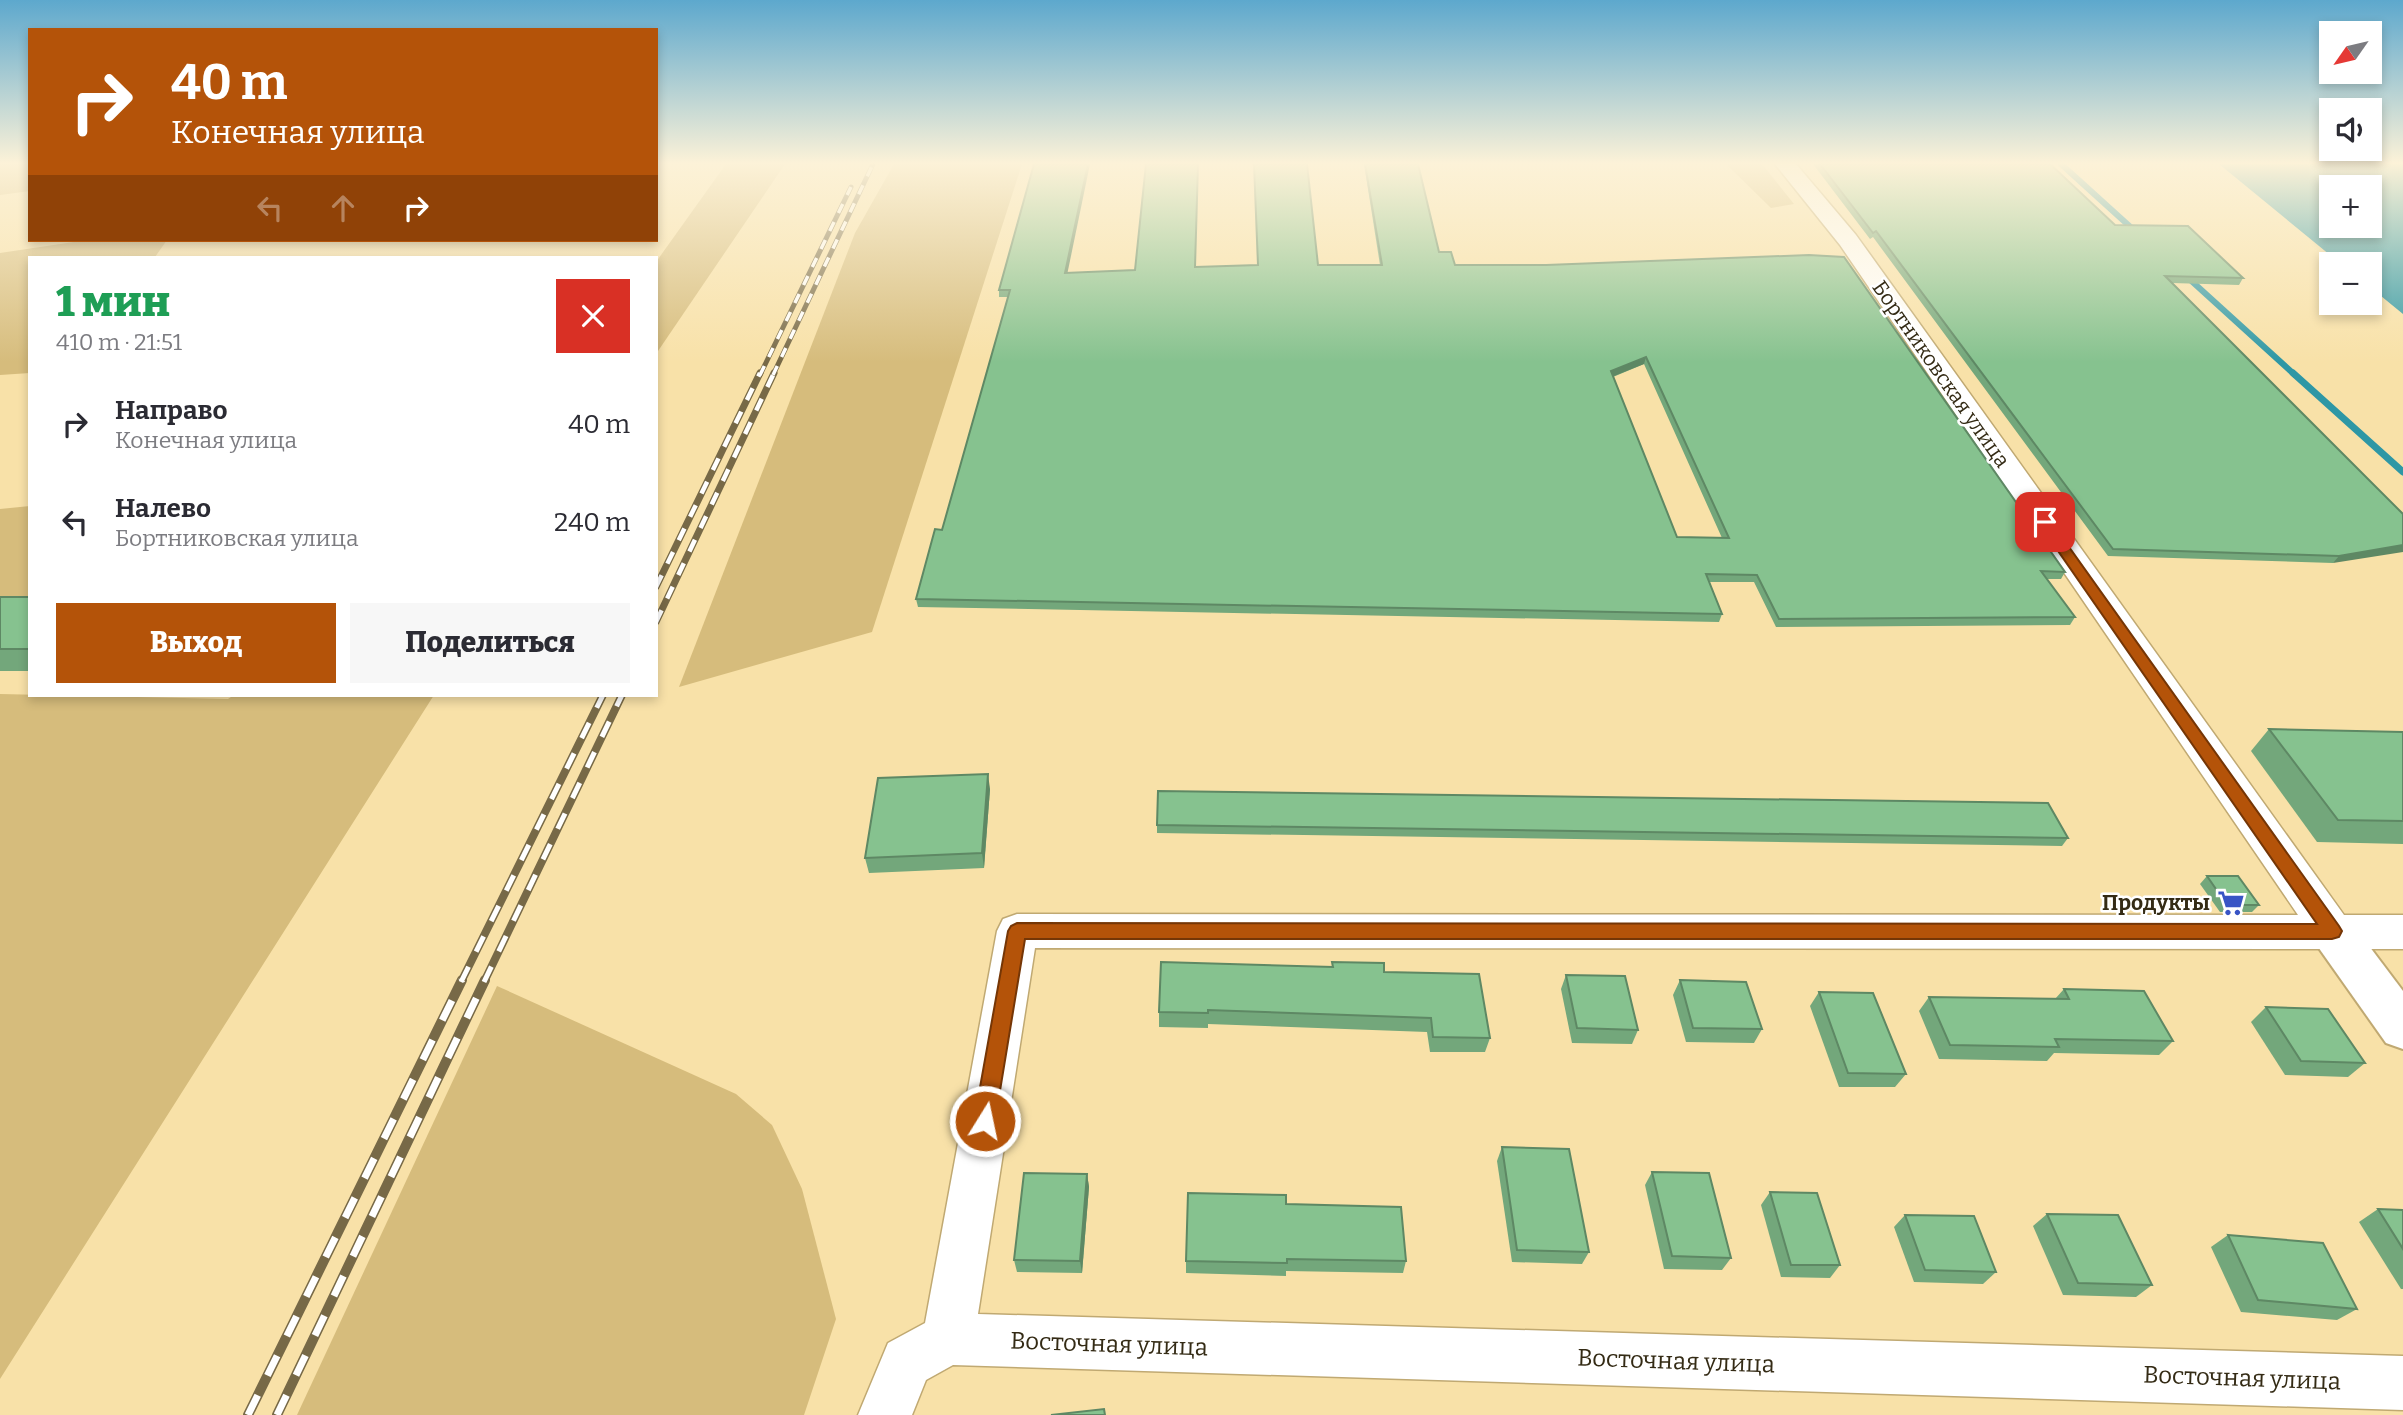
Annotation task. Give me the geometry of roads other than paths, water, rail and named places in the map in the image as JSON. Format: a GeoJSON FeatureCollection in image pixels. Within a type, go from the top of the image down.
{"type":"FeatureCollection","features":[{"type":"Feature","properties":{"kind":"street","name":"Бортниковская улица"},"geometry":{"type":"LineString","coordinates":[[1840,230],[2332,931]]}},
{"type":"Feature","properties":{"kind":"street"},"geometry":{"type":"LineString","coordinates":[[884,1415],[907,1362],[948,1339],[1017,931],[2403,932]]}},
{"type":"Feature","properties":{"kind":"street"},"geometry":{"type":"LineString","coordinates":[[2332,931],[2403,1028]]}},
{"type":"Feature","properties":{"kind":"street","name":"Восточная улица"},"geometry":{"type":"LineString","coordinates":[[948,1339],[2403,1383]]}},
{"type":"Feature","properties":{"kind":"water"},"geometry":{"type":"Polygon","coordinates":[[[2300,230],[2319,230],[2319,238],[2382,238],[2382,230],[2403,230],[2403,314],[2382,297],[2382,252],[2326,252],[2300,230]]]}},
{"type":"Feature","properties":{"kind":"waterway"},"geometry":{"type":"LineString","coordinates":[[2186,276],[2295,375]]}},
{"type":"Feature","properties":{"kind":"waterway"},"geometry":{"type":"LineString","coordinates":[[2293,373],[2403,472]]}},
{"type":"Feature","properties":{"kind":"railway"},"geometry":{"type":"LineString","coordinates":[[760,375],[830,230]]}},
{"type":"Feature","properties":{"kind":"railway"},"geometry":{"type":"LineString","coordinates":[[773,375],[842,230]]}},
{"type":"Feature","properties":{"kind":"railway"},"geometry":{"type":"LineString","coordinates":[[658,583],[760,373]]}},
{"type":"Feature","properties":{"kind":"railway"},"geometry":{"type":"LineString","coordinates":[[658,618],[774,373]]}},
{"type":"Feature","properties":{"kind":"railway"},"geometry":{"type":"LineString","coordinates":[[461,982],[602,697]]}},
{"type":"Feature","properties":{"kind":"railway"},"geometry":{"type":"LineString","coordinates":[[484,982],[621,697]]}},
{"type":"Feature","properties":{"kind":"railway"},"geometry":{"type":"LineString","coordinates":[[248,1415],[462,980]]}},
{"type":"Feature","properties":{"kind":"railway"},"geometry":{"type":"LineString","coordinates":[[277,1415],[485,980]]}},
{"type":"Feature","properties":{"kind":"place","name":"Продукты"},"geometry":{"type":"Point","coordinates":[2231,903]}}]}
